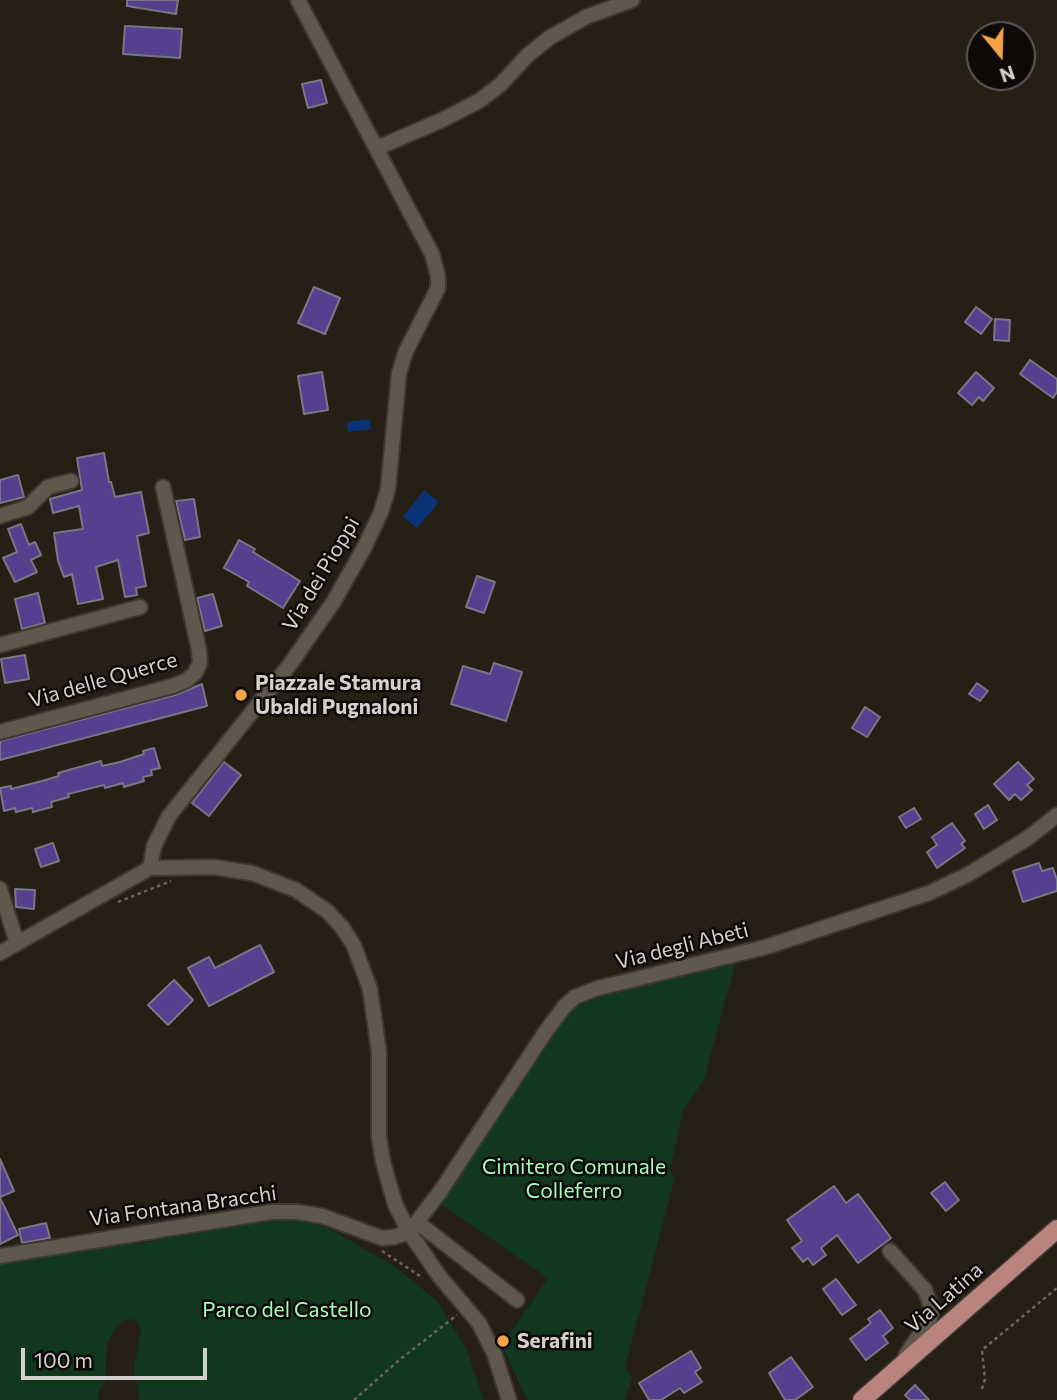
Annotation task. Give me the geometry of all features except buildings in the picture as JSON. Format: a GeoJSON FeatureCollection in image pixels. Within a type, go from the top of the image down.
{"type":"FeatureCollection","features":[{"type":"Feature","properties":{"kind":"main road","name":"Via Latina"},"geometry":{"type":"LineString","coordinates":[[862,1400],[1057,1229]]}},
{"type":"Feature","properties":{"kind":"street","name":"Via dei Pioppi"},"geometry":{"type":"LineString","coordinates":[[150,868],[154,846],[169,816],[281,677],[364,548],[386,498],[399,373],[412,339],[434,299],[439,279],[432,254],[298,0]]}},
{"type":"Feature","properties":{"kind":"street"},"geometry":{"type":"LineString","coordinates":[[377,148],[470,106],[493,91],[549,38],[586,17],[632,0]]}},
{"type":"Feature","properties":{"kind":"street"},"geometry":{"type":"LineString","coordinates":[[0,516],[25,508],[48,487],[71,481]]}},
{"type":"Feature","properties":{"kind":"street","name":"Via delle Querce"},"geometry":{"type":"LineString","coordinates":[[0,732],[173,686],[195,673],[200,663],[200,650],[163,487]]}},
{"type":"Feature","properties":{"kind":"street"},"geometry":{"type":"LineString","coordinates":[[0,645],[140,607]]}},
{"type":"Feature","properties":{"kind":"street","name":"Via degli Abeti"},"geometry":{"type":"LineString","coordinates":[[413,1227],[440,1192],[540,1039],[564,1007],[575,998],[595,989],[766,947],[929,893],[969,874],[1024,841],[1057,815]]}},
{"type":"Feature","properties":{"kind":"street"},"geometry":{"type":"LineString","coordinates":[[0,953],[150,868],[213,867],[262,876],[306,896],[327,911],[342,927],[358,955],[370,989],[378,1041],[381,1150],[395,1204],[413,1227],[440,1277],[479,1323],[494,1353],[510,1399]]}},
{"type":"Feature","properties":{"kind":"street"},"geometry":{"type":"LineString","coordinates":[[0,889],[17,943]]}},
{"type":"Feature","properties":{"kind":"street","name":"Via Fontana Bracchi"},"geometry":{"type":"LineString","coordinates":[[0,1256],[271,1212],[322,1216],[382,1238],[394,1237],[413,1227]]}},
{"type":"Feature","properties":{"kind":"street"},"geometry":{"type":"LineString","coordinates":[[413,1227],[517,1300]]}},
{"type":"Feature","properties":{"kind":"street"},"geometry":{"type":"LineString","coordinates":[[890,1251],[925,1290],[932,1308],[928,1324],[896,1371]]}},
{"type":"Feature","properties":{"kind":"path"},"geometry":{"type":"LineString","coordinates":[[116,903],[173,881]]}},
{"type":"Feature","properties":{"kind":"path"},"geometry":{"type":"LineString","coordinates":[[379,1250],[427,1280]]}},
{"type":"Feature","properties":{"kind":"path"},"geometry":{"type":"LineString","coordinates":[[982,1389],[985,1379],[982,1350],[1057,1288]]}},
{"type":"Feature","properties":{"kind":"path"},"geometry":{"type":"LineString","coordinates":[[354,1400],[456,1315],[463,1324]]}},
{"type":"Feature","properties":{"kind":"green space","name":"Cimitero Comunale Colleferro"},"geometry":{"type":"Polygon","coordinates":[[[731,960],[735,965],[704,1080],[684,1109],[669,1172],[675,1177],[625,1368],[632,1377],[625,1400],[527,1400],[502,1346],[548,1278],[442,1205],[571,1008],[611,993],[731,960]]]}},
{"type":"Feature","properties":{"kind":"green space","name":"Parco del Castello"},"geometry":{"type":"Polygon","coordinates":[[[292,1218],[328,1228],[393,1265],[436,1300],[466,1348],[484,1400],[140,1400],[134,1369],[141,1329],[136,1320],[126,1319],[117,1326],[107,1344],[105,1383],[99,1391],[98,1400],[0,1400],[0,1262],[106,1242],[139,1244],[256,1219],[292,1218]]]}},
{"type":"Feature","properties":{"kind":"water"},"geometry":{"type":"Polygon","coordinates":[[[370,419],[371,429],[348,432],[347,422],[370,419]]]}},
{"type":"Feature","properties":{"kind":"water"},"geometry":{"type":"Polygon","coordinates":[[[424,490],[439,502],[417,528],[403,517],[424,490]]]}},
{"type":"Feature","properties":{"kind":"place","name":"Piazzale Stamura Ubaldi Pugnaloni"},"geometry":{"type":"Point","coordinates":[241,695]}},
{"type":"Feature","properties":{"kind":"place","name":"Serafini"},"geometry":{"type":"Point","coordinates":[503,1341]}}]}
